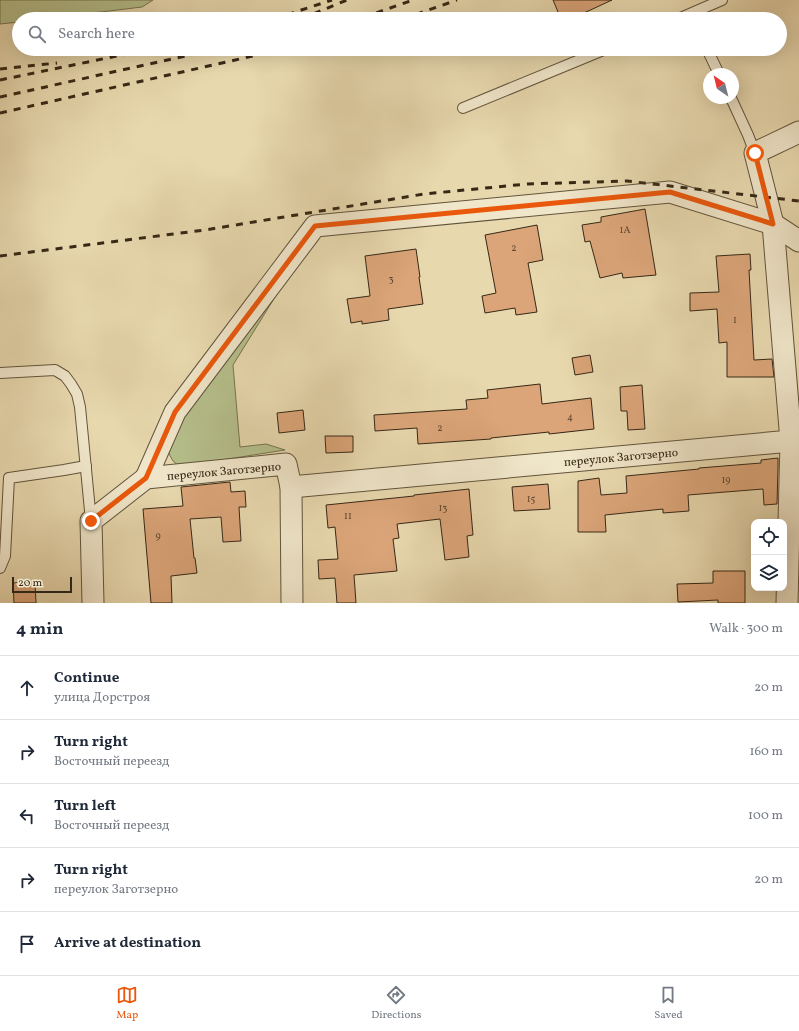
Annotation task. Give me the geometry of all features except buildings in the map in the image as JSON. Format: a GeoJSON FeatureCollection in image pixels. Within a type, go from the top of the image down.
{"type":"FeatureCollection","features":[{"type":"Feature","properties":{"kind":"street"},"geometry":{"type":"LineString","coordinates":[[787,603],[791,441],[773,224],[755,153],[799,132]]}},
{"type":"Feature","properties":{"kind":"street"},"geometry":{"type":"LineString","coordinates":[[93,603],[91,521],[146,478],[175,412],[315,226],[670,192],[773,224],[799,241]]}},
{"type":"Feature","properties":{"kind":"street","name":"переулок Заготзерно"},"geometry":{"type":"LineString","coordinates":[[291,487],[791,441]]}},
{"type":"Feature","properties":{"kind":"street","name":"переулок Заготзерно"},"geometry":{"type":"LineString","coordinates":[[146,478],[286,464],[291,487],[292,603]]}},
{"type":"Feature","properties":{"kind":"lane"},"geometry":{"type":"LineString","coordinates":[[700,12],[722,0]]}},
{"type":"Feature","properties":{"kind":"lane"},"geometry":{"type":"LineString","coordinates":[[464,108],[589,56]]}},
{"type":"Feature","properties":{"kind":"lane"},"geometry":{"type":"LineString","coordinates":[[710,56],[716,68]]}},
{"type":"Feature","properties":{"kind":"lane"},"geometry":{"type":"LineString","coordinates":[[734,104],[755,153]]}},
{"type":"Feature","properties":{"kind":"lane"},"geometry":{"type":"LineString","coordinates":[[0,373],[55,370],[65,376],[71,384],[77,394],[80,407],[91,521]]}},
{"type":"Feature","properties":{"kind":"lane"},"geometry":{"type":"LineString","coordinates":[[0,568],[5,556],[9,478],[86,466]]}},
{"type":"Feature","properties":{"kind":"green space"},"geometry":{"type":"Polygon","coordinates":[[[0,0],[153,0],[142,7],[101,12],[12,12],[12,23],[0,24],[0,0]]]}},
{"type":"Feature","properties":{"kind":"green space"},"geometry":{"type":"Polygon","coordinates":[[[301,255],[233,365],[240,447],[266,444],[285,450],[179,466],[173,461],[169,454],[170,440],[177,425],[301,255]]]}},
{"type":"Feature","properties":{"kind":"railway"},"geometry":{"type":"LineString","coordinates":[[295,12],[332,0]]}},
{"type":"Feature","properties":{"kind":"railway"},"geometry":{"type":"LineString","coordinates":[[318,12],[347,0]]}},
{"type":"Feature","properties":{"kind":"railway"},"geometry":{"type":"LineString","coordinates":[[379,12],[413,0]]}},
{"type":"Feature","properties":{"kind":"railway"},"geometry":{"type":"LineString","coordinates":[[423,12],[457,0]]}},
{"type":"Feature","properties":{"kind":"railway"},"geometry":{"type":"LineString","coordinates":[[0,80],[117,56]]}},
{"type":"Feature","properties":{"kind":"railway"},"geometry":{"type":"LineString","coordinates":[[0,97],[185,56]]}},
{"type":"Feature","properties":{"kind":"railway"},"geometry":{"type":"LineString","coordinates":[[0,113],[253,56]]}},
{"type":"Feature","properties":{"kind":"railway"},"geometry":{"type":"LineString","coordinates":[[0,69],[57,63]]}},
{"type":"Feature","properties":{"kind":"railway"},"geometry":{"type":"LineString","coordinates":[[0,256],[205,230],[424,194],[527,184],[627,181],[799,201]]}},
{"type":"Feature","properties":{"kind":"route"},"geometry":{"type":"LineString","coordinates":[[91,521],[146,478],[175,412],[315,226],[670,192],[773,224],[755,153]]}}]}
